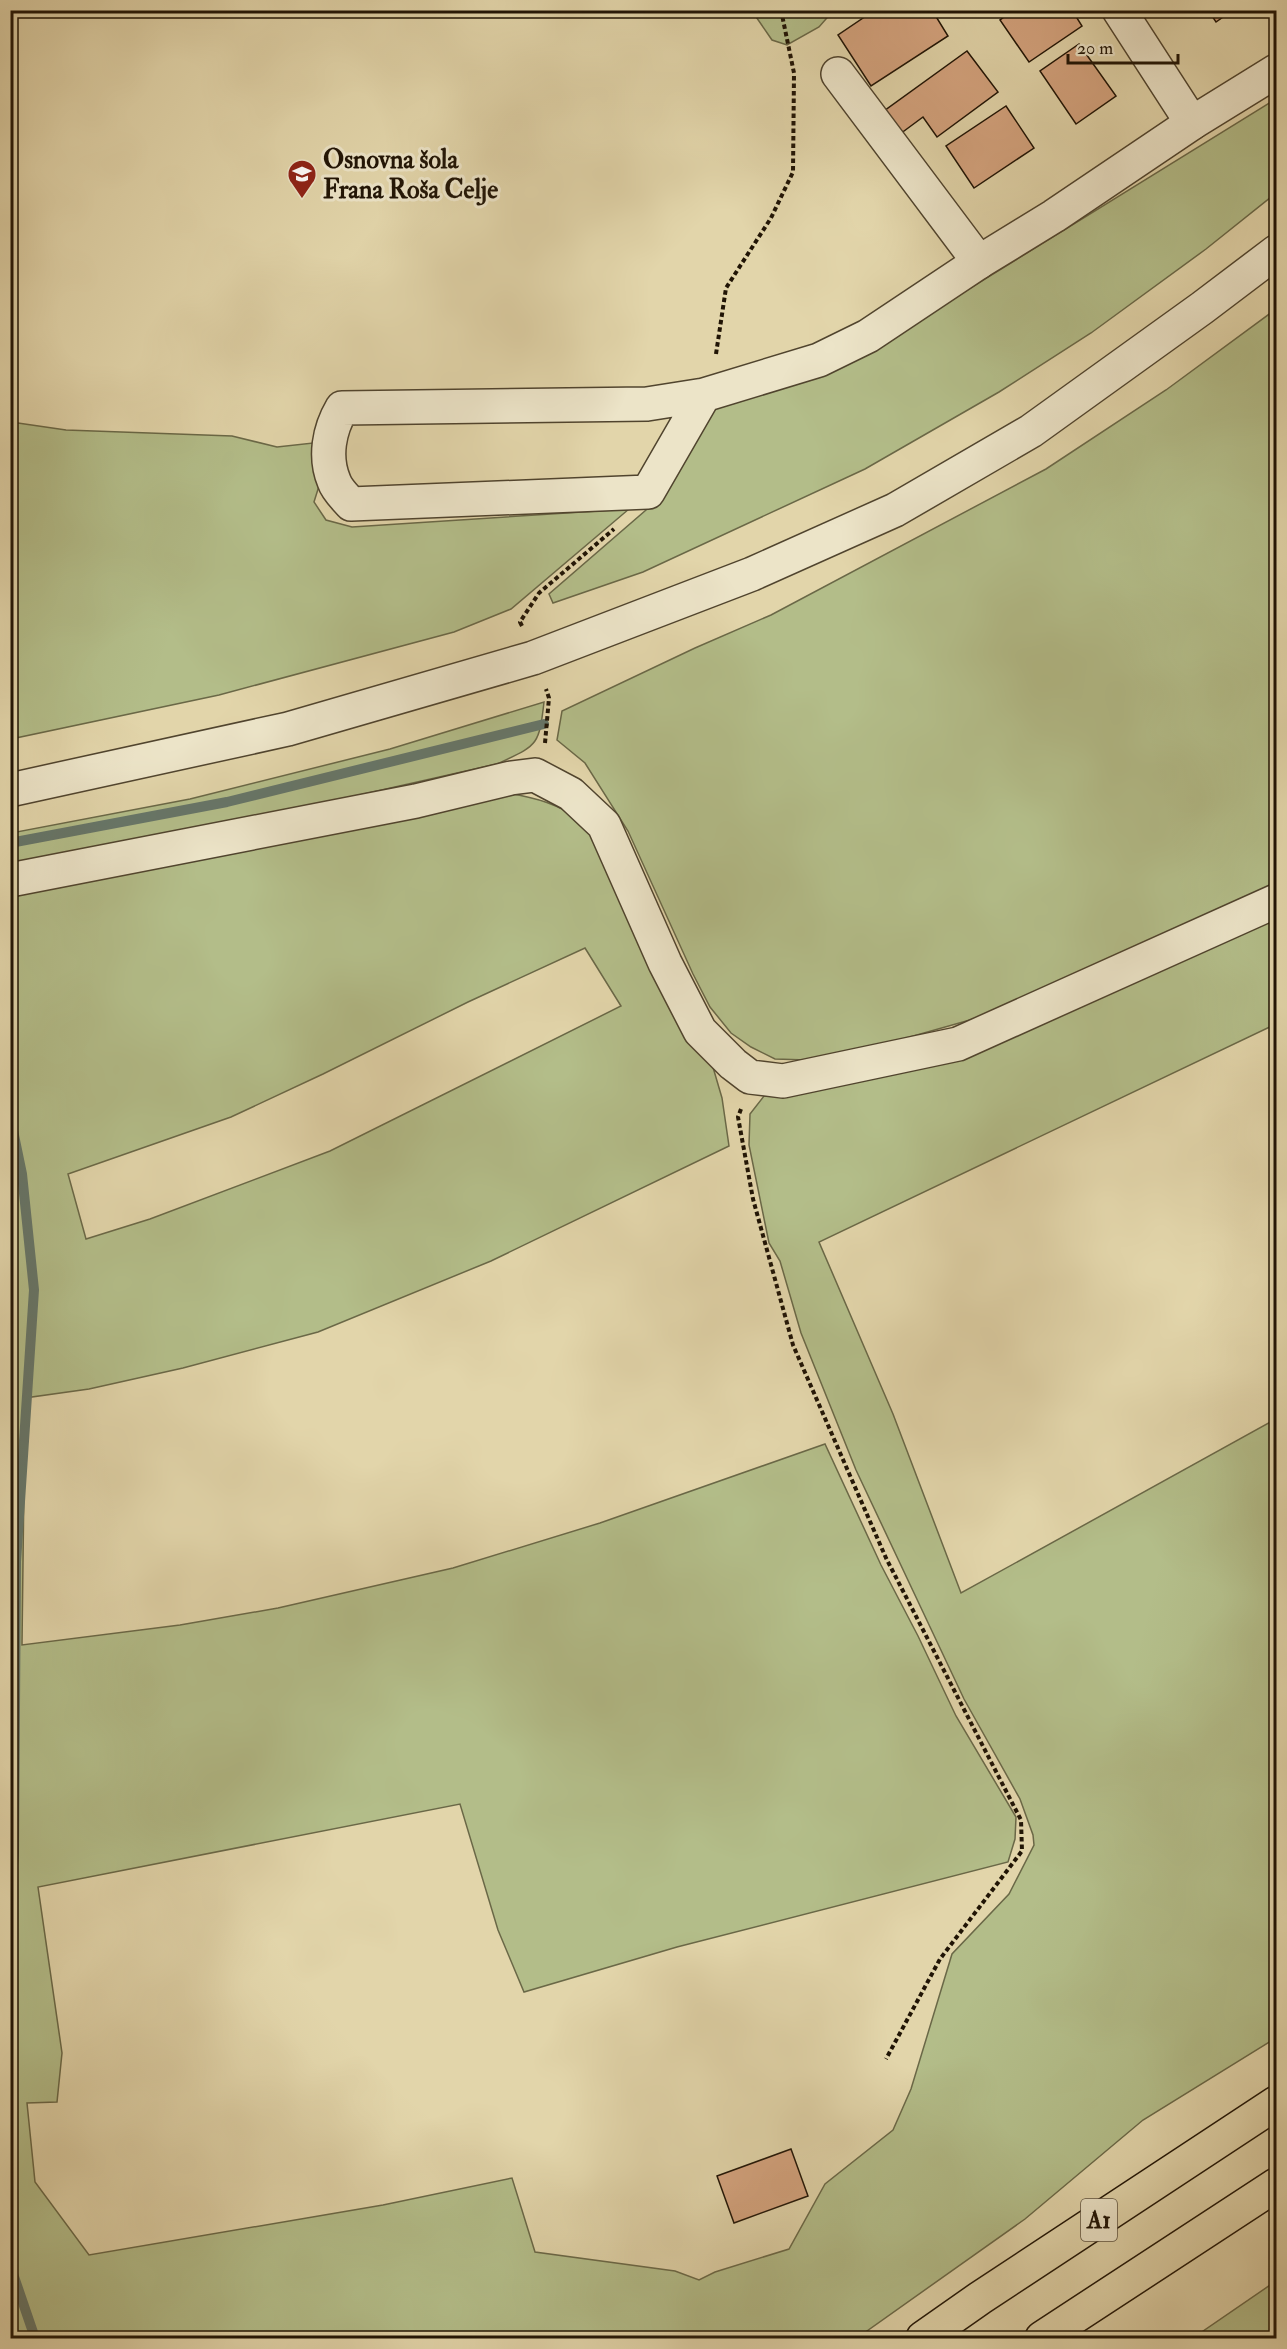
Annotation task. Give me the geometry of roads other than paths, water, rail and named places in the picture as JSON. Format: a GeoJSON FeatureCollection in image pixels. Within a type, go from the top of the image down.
{"type":"FeatureCollection","features":[{"type":"Feature","properties":{"kind":"highway","name":"A1"},"geometry":{"type":"LineString","coordinates":[[923,2338],[1276,2103]]}},
{"type":"Feature","properties":{"kind":"highway"},"geometry":{"type":"LineString","coordinates":[[1042,2338],[1276,2185]]}},
{"type":"Feature","properties":{"kind":"street"},"geometry":{"type":"LineString","coordinates":[[1119,10],[1192,123]]}},
{"type":"Feature","properties":{"kind":"street"},"geometry":{"type":"LineString","coordinates":[[704,395],[648,492],[351,504],[334,483],[328,461],[331,428],[342,408],[647,404],[704,395],[819,360],[868,336],[979,262],[1054,216],[1192,123],[1276,71]]}},
{"type":"Feature","properties":{"kind":"street"},"geometry":{"type":"LineString","coordinates":[[838,75],[979,262]]}},
{"type":"Feature","properties":{"kind":"street"},"geometry":{"type":"LineString","coordinates":[[10,790],[288,729],[533,658],[752,574],[895,510],[1031,431],[1276,252]]}},
{"type":"Feature","properties":{"kind":"street"},"geometry":{"type":"LineString","coordinates":[[10,880],[404,803],[511,778],[535,776],[571,794],[603,825],[665,963],[700,1031],[733,1064],[750,1077],[783,1081],[958,1044],[1276,901]]}},
{"type":"Feature","properties":{"kind":"waterway"},"geometry":{"type":"LineString","coordinates":[[10,843],[227,802],[544,724]]}},
{"type":"Feature","properties":{"kind":"waterway"},"geometry":{"type":"LineString","coordinates":[[10,1116],[22,1174],[34,1290],[16,1562],[14,1853],[10,1903]]}},
{"type":"Feature","properties":{"kind":"waterway"},"geometry":{"type":"LineString","coordinates":[[10,2265],[35,2338]]}},
{"type":"Feature","properties":{"kind":"place","name":"Osnovna šola Frana Roša Celje"},"geometry":{"type":"Point","coordinates":[302,200]}}]}
